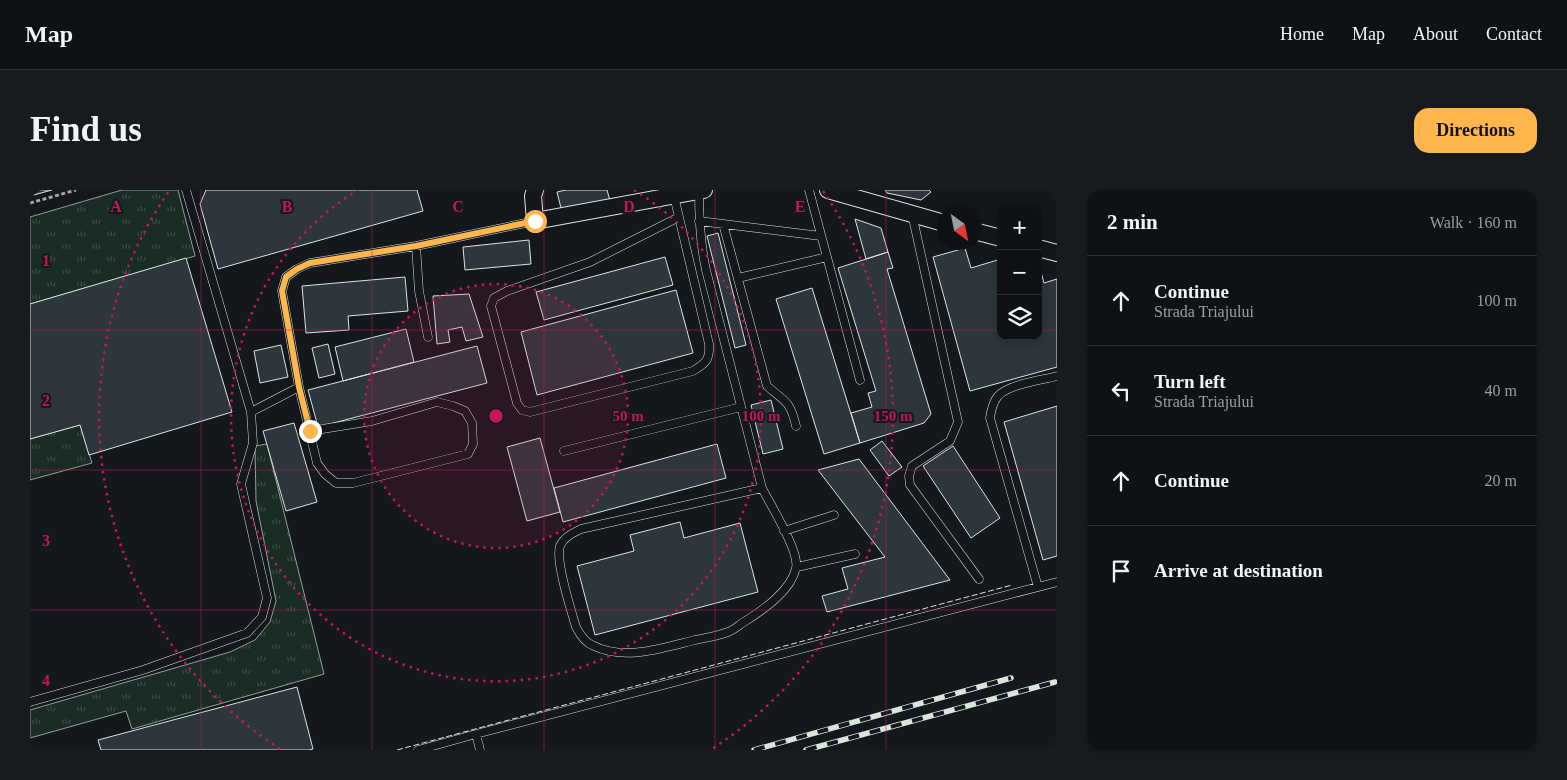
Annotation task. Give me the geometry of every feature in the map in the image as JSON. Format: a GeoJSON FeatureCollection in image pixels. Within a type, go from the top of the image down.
{"type":"FeatureCollection","features":[{"type":"Feature","properties":{"kind":"street"},"geometry":{"type":"LineString","coordinates":[[535,190],[535,221],[702,190]]}},
{"type":"Feature","properties":{"kind":"street"},"geometry":{"type":"LineString","coordinates":[[828,190],[937,221]]}},
{"type":"Feature","properties":{"kind":"street"},"geometry":{"type":"LineString","coordinates":[[982,233],[997,237]]}},
{"type":"Feature","properties":{"kind":"street"},"geometry":{"type":"LineString","coordinates":[[1042,249],[1057,253]]}},
{"type":"Feature","properties":{"kind":"lane"},"geometry":{"type":"LineString","coordinates":[[30,702],[143,670],[247,633],[262,617],[266,598],[241,484],[253,443],[251,412],[186,190]]}},
{"type":"Feature","properties":{"kind":"lane"},"geometry":{"type":"LineString","coordinates":[[702,190],[699,221],[706,270],[762,488],[794,550],[797,567],[788,586],[774,601],[755,616],[728,632],[644,652],[627,653],[593,646],[581,636],[576,627],[560,562],[560,548],[568,536],[581,529],[762,488]]}},
{"type":"Feature","properties":{"kind":"lane"},"geometry":{"type":"LineString","coordinates":[[809,190],[860,380]]}},
{"type":"Feature","properties":{"kind":"lane"},"geometry":{"type":"LineString","coordinates":[[674,196],[680,217],[709,344],[710,355],[707,360],[693,371],[530,412],[522,410],[517,403],[491,306],[494,298],[506,291],[590,262],[680,217]]}},
{"type":"Feature","properties":{"kind":"lane"},"geometry":{"type":"LineString","coordinates":[[912,214],[958,422],[950,441],[912,466],[909,476],[910,485],[979,578]]}},
{"type":"Feature","properties":{"kind":"lane"},"geometry":{"type":"LineString","coordinates":[[310,431],[372,421],[437,402],[453,406],[465,412],[472,423],[473,444],[468,454],[352,483],[336,483],[325,474],[317,463],[299,387],[282,291],[286,277],[310,263],[416,246],[535,221]]}},
{"type":"Feature","properties":{"kind":"lane"},"geometry":{"type":"LineString","coordinates":[[699,221],[821,236]]}},
{"type":"Feature","properties":{"kind":"lane"},"geometry":{"type":"LineString","coordinates":[[723,224],[767,386],[786,401],[792,410],[796,426]]}},
{"type":"Feature","properties":{"kind":"lane"},"geometry":{"type":"LineString","coordinates":[[416,246],[419,291],[428,337]]}},
{"type":"Feature","properties":{"kind":"lane"},"geometry":{"type":"LineString","coordinates":[[738,278],[826,256]]}},
{"type":"Feature","properties":{"kind":"lane"},"geometry":{"type":"LineString","coordinates":[[1038,587],[990,418],[992,408],[998,396],[1012,388],[1057,376]]}},
{"type":"Feature","properties":{"kind":"lane"},"geometry":{"type":"LineString","coordinates":[[251,412],[299,387]]}},
{"type":"Feature","properties":{"kind":"lane"},"geometry":{"type":"LineString","coordinates":[[564,451],[741,407]]}},
{"type":"Feature","properties":{"kind":"lane"},"geometry":{"type":"LineString","coordinates":[[784,531],[834,515]]}},
{"type":"Feature","properties":{"kind":"lane"},"geometry":{"type":"LineString","coordinates":[[797,567],[855,554]]}},
{"type":"Feature","properties":{"kind":"lane"},"geometry":{"type":"LineString","coordinates":[[418,750],[1057,582]]}},
{"type":"Feature","properties":{"kind":"lane"},"geometry":{"type":"LineString","coordinates":[[476,734],[480,750]]}},
{"type":"Feature","properties":{"kind":"path"},"geometry":{"type":"LineString","coordinates":[[30,203],[76,190]]}},
{"type":"Feature","properties":{"kind":"green space"},"geometry":{"type":"Polygon","coordinates":[[[122,190],[178,190],[195,256],[30,304],[30,217],[122,190]]]}},
{"type":"Feature","properties":{"kind":"green space"},"geometry":{"type":"Polygon","coordinates":[[[80,425],[92,463],[30,480],[30,439],[80,425]]]}},
{"type":"Feature","properties":{"kind":"green space"},"geometry":{"type":"Polygon","coordinates":[[[267,444],[324,674],[132,729],[126,711],[30,738],[30,710],[230,652],[255,640],[270,622],[276,601],[256,501],[255,446],[267,444]]]}},
{"type":"Feature","properties":{"kind":"building"},"geometry":{"type":"Polygon","coordinates":[[[30,190],[52,190],[30,196],[30,190]]]}},
{"type":"Feature","properties":{"kind":"building"},"geometry":{"type":"Polygon","coordinates":[[[206,190],[417,190],[423,211],[218,269],[200,204],[206,190]]]}},
{"type":"Feature","properties":{"kind":"building"},"geometry":{"type":"Polygon","coordinates":[[[566,190],[607,190],[610,201],[562,212],[557,192],[566,190]]]}},
{"type":"Feature","properties":{"kind":"building"},"geometry":{"type":"Polygon","coordinates":[[[885,190],[929,190],[931,192],[921,200],[887,193],[885,190]]]}},
{"type":"Feature","properties":{"kind":"building"},"geometry":{"type":"Polygon","coordinates":[[[855,219],[881,228],[888,252],[866,259],[855,219]]]}},
{"type":"Feature","properties":{"kind":"building"},"geometry":{"type":"Polygon","coordinates":[[[718,233],[746,345],[735,348],[707,236],[718,233]]]}},
{"type":"Feature","properties":{"kind":"building"},"geometry":{"type":"Polygon","coordinates":[[[529,240],[531,264],[465,270],[463,247],[529,240]]]}},
{"type":"Feature","properties":{"kind":"building"},"geometry":{"type":"Polygon","coordinates":[[[958,250],[966,250],[971,268],[997,260],[997,340],[1042,340],[1042,276],[1044,283],[1057,279],[1057,367],[970,391],[933,257],[958,250]]]}},
{"type":"Feature","properties":{"kind":"building"},"geometry":{"type":"Polygon","coordinates":[[[888,252],[893,268],[887,269],[931,414],[924,423],[860,443],[851,413],[872,407],[868,393],[876,391],[838,268],[888,252]]]}},
{"type":"Feature","properties":{"kind":"building"},"geometry":{"type":"Polygon","coordinates":[[[665,257],[673,285],[544,320],[536,292],[665,257]]]}},
{"type":"Feature","properties":{"kind":"building"},"geometry":{"type":"Polygon","coordinates":[[[186,258],[232,412],[89,455],[80,425],[30,439],[30,304],[186,258]]]}},
{"type":"Feature","properties":{"kind":"building"},"geometry":{"type":"Polygon","coordinates":[[[405,277],[408,311],[348,316],[349,330],[306,333],[302,286],[405,277]]]}},
{"type":"Feature","properties":{"kind":"building"},"geometry":{"type":"Polygon","coordinates":[[[812,288],[860,443],[824,454],[776,299],[812,288]]]}},
{"type":"Feature","properties":{"kind":"building"},"geometry":{"type":"Polygon","coordinates":[[[676,290],[693,353],[537,395],[521,332],[676,290]]]}},
{"type":"Feature","properties":{"kind":"building"},"geometry":{"type":"Polygon","coordinates":[[[469,294],[483,337],[466,341],[462,327],[448,330],[450,342],[437,344],[433,296],[469,294]]]}},
{"type":"Feature","properties":{"kind":"building"},"geometry":{"type":"Polygon","coordinates":[[[406,329],[414,362],[343,381],[335,347],[406,329]]]}},
{"type":"Feature","properties":{"kind":"building"},"geometry":{"type":"Polygon","coordinates":[[[328,344],[335,374],[319,378],[312,348],[328,344]]]}},
{"type":"Feature","properties":{"kind":"building"},"geometry":{"type":"Polygon","coordinates":[[[281,345],[288,377],[260,383],[254,351],[281,345]]]}},
{"type":"Feature","properties":{"kind":"building"},"geometry":{"type":"Polygon","coordinates":[[[477,346],[487,383],[318,427],[308,390],[477,346]]]}},
{"type":"Feature","properties":{"kind":"building"},"geometry":{"type":"Polygon","coordinates":[[[771,400],[783,449],[763,454],[751,405],[771,400]]]}},
{"type":"Feature","properties":{"kind":"building"},"geometry":{"type":"Polygon","coordinates":[[[1057,406],[1057,556],[1043,560],[1004,422],[1057,406]]]}},
{"type":"Feature","properties":{"kind":"building"},"geometry":{"type":"Polygon","coordinates":[[[294,423],[317,502],[286,511],[263,431],[294,423]]]}},
{"type":"Feature","properties":{"kind":"building"},"geometry":{"type":"Polygon","coordinates":[[[540,438],[560,512],[527,521],[507,447],[540,438]]]}},
{"type":"Feature","properties":{"kind":"building"},"geometry":{"type":"Polygon","coordinates":[[[882,441],[902,467],[889,476],[870,450],[882,441]]]}},
{"type":"Feature","properties":{"kind":"building"},"geometry":{"type":"Polygon","coordinates":[[[717,444],[726,478],[563,522],[554,488],[717,444]]]}},
{"type":"Feature","properties":{"kind":"building"},"geometry":{"type":"Polygon","coordinates":[[[953,446],[1000,518],[971,538],[923,466],[953,446]]]}},
{"type":"Feature","properties":{"kind":"building"},"geometry":{"type":"Polygon","coordinates":[[[859,459],[950,580],[827,612],[822,596],[848,589],[842,568],[885,557],[818,470],[859,459]]]}},
{"type":"Feature","properties":{"kind":"building"},"geometry":{"type":"Polygon","coordinates":[[[680,522],[684,538],[740,523],[758,592],[595,635],[577,566],[634,551],[630,535],[680,522]]]}},
{"type":"Feature","properties":{"kind":"building"},"geometry":{"type":"Polygon","coordinates":[[[297,687],[313,749],[101,750],[98,740],[297,687]]]}},
{"type":"Feature","properties":{"kind":"railway"},"geometry":{"type":"LineString","coordinates":[[754,750],[1011,678]]}},
{"type":"Feature","properties":{"kind":"railway"},"geometry":{"type":"LineString","coordinates":[[806,750],[1055,682]]}},
{"type":"Feature","properties":{"kind":"fence"},"geometry":{"type":"LineString","coordinates":[[397,750],[1012,585]]}},
{"type":"Feature","properties":{"kind":"route"},"geometry":{"type":"LineString","coordinates":[[310,431],[299,387],[282,291],[286,277],[310,263],[416,246],[535,221]]}}]}
